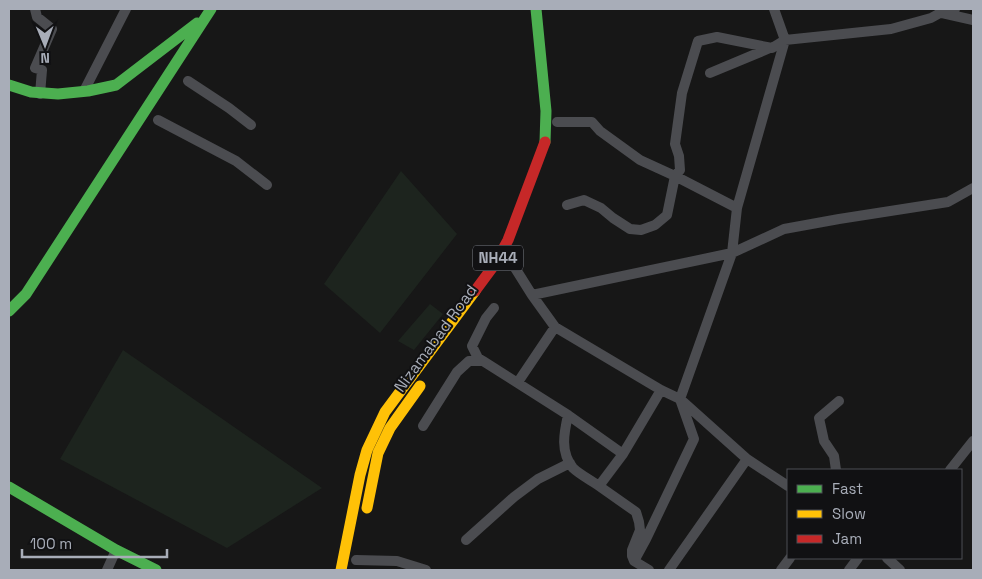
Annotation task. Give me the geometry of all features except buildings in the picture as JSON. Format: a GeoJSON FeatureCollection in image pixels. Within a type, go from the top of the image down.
{"type":"FeatureCollection","features":[{"type":"Feature","properties":{"kind":"main road","name":"NH44"},"geometry":{"type":"LineString","coordinates":[[341,570],[360,475],[367,450],[385,412],[495,264],[508,240],[546,140],[546,111],[536,9]]}},
{"type":"Feature","properties":{"kind":"main road"},"geometry":{"type":"LineString","coordinates":[[544,9],[550,44]]}},
{"type":"Feature","properties":{"kind":"main road"},"geometry":{"type":"LineString","coordinates":[[9,86],[40,94],[56,94],[101,89],[116,85],[208,13]]}},
{"type":"Feature","properties":{"kind":"main road"},"geometry":{"type":"LineString","coordinates":[[9,310],[26,294],[208,13]]}},
{"type":"Feature","properties":{"kind":"main road","name":"Nizamabad Road"},"geometry":{"type":"LineString","coordinates":[[479,304],[510,260],[548,159],[557,122],[555,88]]}},
{"type":"Feature","properties":{"kind":"main road","name":"Nizamabad Road"},"geometry":{"type":"LineString","coordinates":[[365,515],[378,453],[390,428],[429,374]]}},
{"type":"Feature","properties":{"kind":"main road"},"geometry":{"type":"LineString","coordinates":[[9,487],[116,550],[156,570]]}},
{"type":"Feature","properties":{"kind":"street"},"geometry":{"type":"LineString","coordinates":[[35,9],[37,17],[52,29],[35,68],[42,70],[40,94]]}},
{"type":"Feature","properties":{"kind":"street"},"geometry":{"type":"LineString","coordinates":[[84,91],[126,9]]}},
{"type":"Feature","properties":{"kind":"street"},"geometry":{"type":"LineString","coordinates":[[634,561],[694,439],[680,399],[732,253],[737,208],[785,40],[774,9]]}},
{"type":"Feature","properties":{"kind":"street"},"geometry":{"type":"LineString","coordinates":[[710,73],[772,48],[785,40],[891,30],[931,18],[939,11],[955,9]]}},
{"type":"Feature","properties":{"kind":"street"},"geometry":{"type":"LineString","coordinates":[[939,11],[973,20]]}},
{"type":"Feature","properties":{"kind":"street"},"geometry":{"type":"LineString","coordinates":[[567,205],[584,200],[601,208],[630,229],[641,230],[655,224],[667,214],[675,176],[680,170],[679,156],[675,144],[682,93],[698,41],[717,37],[771,48]]}},
{"type":"Feature","properties":{"kind":"street"},"geometry":{"type":"LineString","coordinates":[[188,81],[251,125]]}},
{"type":"Feature","properties":{"kind":"street"},"geometry":{"type":"LineString","coordinates":[[158,120],[236,161],[267,185]]}},
{"type":"Feature","properties":{"kind":"street"},"geometry":{"type":"LineString","coordinates":[[557,122],[592,122],[600,131],[640,160],[737,208]]}},
{"type":"Feature","properties":{"kind":"street"},"geometry":{"type":"LineString","coordinates":[[532,295],[732,253],[784,229],[948,202],[973,188]]}},
{"type":"Feature","properties":{"kind":"street"},"geometry":{"type":"LineString","coordinates":[[510,260],[555,327],[661,390],[680,399],[747,459],[787,485]]}},
{"type":"Feature","properties":{"kind":"street"},"geometry":{"type":"LineString","coordinates":[[494,308],[486,318],[472,346],[478,358],[568,415],[623,454]]}},
{"type":"Feature","properties":{"kind":"street"},"geometry":{"type":"LineString","coordinates":[[518,382],[555,327]]}},
{"type":"Feature","properties":{"kind":"street"},"geometry":{"type":"LineString","coordinates":[[423,426],[458,372],[468,361],[483,361]]}},
{"type":"Feature","properties":{"kind":"street"},"geometry":{"type":"LineString","coordinates":[[599,486],[623,454],[661,390]]}},
{"type":"Feature","properties":{"kind":"street"},"geometry":{"type":"LineString","coordinates":[[836,469],[834,456],[824,441],[819,418],[839,401]]}},
{"type":"Feature","properties":{"kind":"street"},"geometry":{"type":"LineString","coordinates":[[568,415],[563,444],[570,463],[574,469],[636,512],[640,530],[632,550],[632,556],[634,561],[649,570]]}},
{"type":"Feature","properties":{"kind":"street"},"geometry":{"type":"LineString","coordinates":[[951,469],[973,441]]}},
{"type":"Feature","properties":{"kind":"street"},"geometry":{"type":"LineString","coordinates":[[669,570],[747,459]]}},
{"type":"Feature","properties":{"kind":"street"},"geometry":{"type":"LineString","coordinates":[[466,540],[514,496],[538,479],[570,463]]}},
{"type":"Feature","properties":{"kind":"street"},"geometry":{"type":"LineString","coordinates":[[107,570],[116,550]]}},
{"type":"Feature","properties":{"kind":"street"},"geometry":{"type":"LineString","coordinates":[[781,570],[789,559]]}},
{"type":"Feature","properties":{"kind":"street"},"geometry":{"type":"LineString","coordinates":[[849,570],[857,559]]}},
{"type":"Feature","properties":{"kind":"street"},"geometry":{"type":"LineString","coordinates":[[356,560],[397,561],[426,570]]}},
{"type":"Feature","properties":{"kind":"shaded area"},"geometry":{"type":"Polygon","coordinates":[[[401,171],[457,234],[380,333],[324,284],[401,171]]]}},
{"type":"Feature","properties":{"kind":"shaded area"},"geometry":{"type":"Polygon","coordinates":[[[430,304],[443,314],[414,350],[398,341],[430,304]]]}},
{"type":"Feature","properties":{"kind":"shaded area"},"geometry":{"type":"Polygon","coordinates":[[[123,350],[322,488],[227,548],[60,459],[123,350]]]}},
{"type":"Feature","properties":{"kind":"traffic: fast"},"geometry":{"type":"LineString","coordinates":[[9,311],[26,294],[211,9]]}},
{"type":"Feature","properties":{"kind":"traffic: fast"},"geometry":{"type":"LineString","coordinates":[[536,9],[546,111],[545,142]]}},
{"type":"Feature","properties":{"kind":"traffic: fast"},"geometry":{"type":"LineString","coordinates":[[9,85],[31,92],[58,94],[88,91],[116,85],[197,23]]}},
{"type":"Feature","properties":{"kind":"traffic: fast"},"geometry":{"type":"LineString","coordinates":[[9,487],[116,550],[156,570]]}},
{"type":"Feature","properties":{"kind":"traffic: slow"},"geometry":{"type":"LineString","coordinates":[[341,570],[360,475],[367,450],[385,412],[475,291]]}},
{"type":"Feature","properties":{"kind":"traffic: slow"},"geometry":{"type":"LineString","coordinates":[[367,508],[378,453],[390,428],[420,386]]}},
{"type":"Feature","properties":{"kind":"traffic: jam"},"geometry":{"type":"LineString","coordinates":[[475,291],[495,264],[508,240],[545,142]]}}]}
